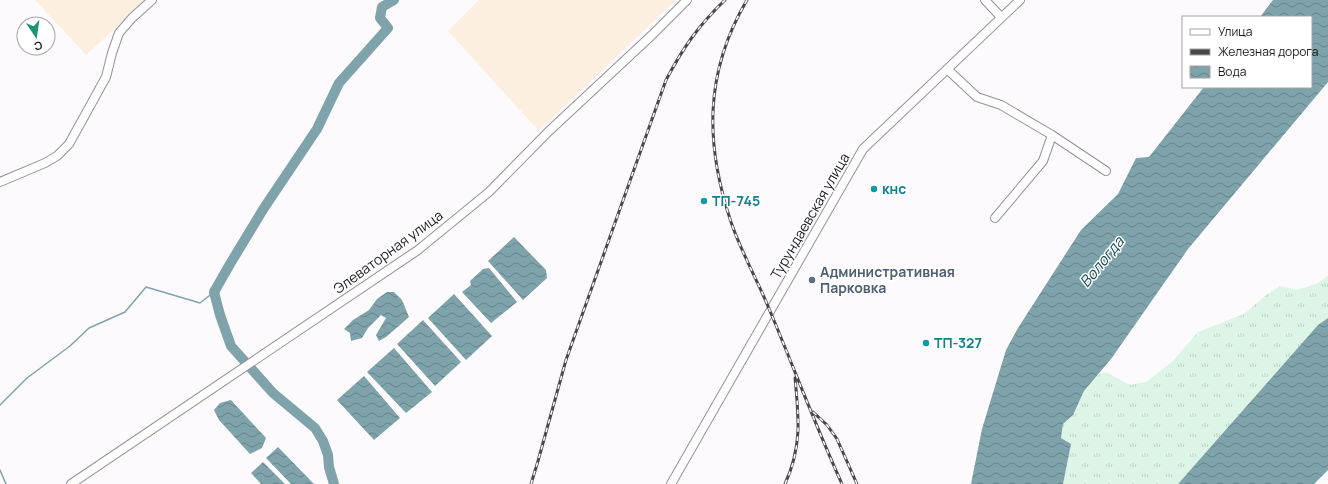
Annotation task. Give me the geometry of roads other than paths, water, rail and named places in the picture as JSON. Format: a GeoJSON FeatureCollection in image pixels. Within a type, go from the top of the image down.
{"type":"FeatureCollection","features":[{"type":"Feature","properties":{"kind":"street"},"geometry":{"type":"LineString","coordinates":[[0,182],[45,164],[57,156],[69,144],[106,77],[119,33],[132,18],[152,0]]}},
{"type":"Feature","properties":{"kind":"street","name":"Элеваторная улица"},"geometry":{"type":"LineString","coordinates":[[71,484],[418,250],[488,192],[548,132],[652,35],[687,0]]}},
{"type":"Feature","properties":{"kind":"street"},"geometry":{"type":"LineString","coordinates":[[985,0],[1001,18]]}},
{"type":"Feature","properties":{"kind":"street","name":"Турундаевская улица"},"geometry":{"type":"LineString","coordinates":[[671,484],[864,149],[1020,0]]}},
{"type":"Feature","properties":{"kind":"street"},"geometry":{"type":"LineString","coordinates":[[948,69],[977,97],[1001,105],[1052,135],[1106,171]]}},
{"type":"Feature","properties":{"kind":"street"},"geometry":{"type":"LineString","coordinates":[[995,218],[1043,161],[1052,135]]}},
{"type":"Feature","properties":{"kind":"water","name":"Вологда"},"geometry":{"type":"Polygon","coordinates":[[[1273,0],[1328,0],[1328,82],[1188,249],[1111,359],[1084,391],[1073,415],[1063,424],[1061,438],[1071,444],[1063,484],[971,484],[982,429],[1006,350],[1018,328],[1081,230],[1118,194],[1136,158],[1149,157],[1203,88],[1312,88],[1312,16],[1261,16],[1273,0]]]}},
{"type":"Feature","properties":{"kind":"water"},"geometry":{"type":"Polygon","coordinates":[[[514,237],[546,270],[547,278],[523,300],[488,261],[514,237]]]}},
{"type":"Feature","properties":{"kind":"water"},"geometry":{"type":"Polygon","coordinates":[[[489,268],[517,302],[491,323],[462,292],[471,285],[470,281],[483,269],[489,268]]]}},
{"type":"Feature","properties":{"kind":"water"},"geometry":{"type":"Polygon","coordinates":[[[387,292],[394,292],[402,300],[409,317],[386,337],[379,341],[376,335],[386,318],[381,315],[368,328],[362,338],[351,341],[350,333],[344,329],[353,320],[369,310],[377,299],[387,292]]]}},
{"type":"Feature","properties":{"kind":"water"},"geometry":{"type":"Polygon","coordinates":[[[454,294],[492,336],[466,360],[428,318],[454,294]]]}},
{"type":"Feature","properties":{"kind":"water"},"geometry":{"type":"Polygon","coordinates":[[[1328,318],[1328,470],[1314,484],[1178,484],[1318,325],[1328,318]]]}},
{"type":"Feature","properties":{"kind":"water"},"geometry":{"type":"Polygon","coordinates":[[[423,320],[461,362],[435,386],[397,344],[423,320]]]}},
{"type":"Feature","properties":{"kind":"water"},"geometry":{"type":"Polygon","coordinates":[[[394,348],[432,392],[406,413],[367,372],[394,348]]]}},
{"type":"Feature","properties":{"kind":"water"},"geometry":{"type":"Polygon","coordinates":[[[364,376],[400,418],[374,440],[337,400],[364,376]]]}},
{"type":"Feature","properties":{"kind":"water"},"geometry":{"type":"Polygon","coordinates":[[[231,400],[266,438],[262,448],[250,454],[219,420],[214,410],[220,403],[231,400]]]}},
{"type":"Feature","properties":{"kind":"water"},"geometry":{"type":"Polygon","coordinates":[[[278,447],[314,484],[291,484],[266,458],[278,447]]]}},
{"type":"Feature","properties":{"kind":"water"},"geometry":{"type":"Polygon","coordinates":[[[263,462],[285,484],[261,484],[251,473],[263,462]]]}},
{"type":"Feature","properties":{"kind":"waterway"},"geometry":{"type":"LineString","coordinates":[[334,484],[329,467],[328,455],[323,441],[315,428],[273,393],[231,346],[214,292],[264,208],[317,129],[339,83],[388,28],[380,18],[382,7],[394,0]]}},
{"type":"Feature","properties":{"kind":"waterway"},"geometry":{"type":"LineString","coordinates":[[0,405],[27,378],[70,346],[89,328],[125,312],[146,287],[200,303],[214,292]]}},
{"type":"Feature","properties":{"kind":"waterway"},"geometry":{"type":"LineString","coordinates":[[0,470],[6,484]]}},
{"type":"Feature","properties":{"kind":"railway"},"geometry":{"type":"LineString","coordinates":[[531,484],[566,360],[666,80],[692,38],[725,0]]}},
{"type":"Feature","properties":{"kind":"railway"},"geometry":{"type":"LineString","coordinates":[[747,0],[733,27],[723,55],[716,82],[713,109],[713,137],[716,165],[722,193],[735,233],[765,300],[842,484]]}},
{"type":"Feature","properties":{"kind":"railway"},"geometry":{"type":"LineString","coordinates":[[785,484],[797,445],[798,406],[795,378]]}},
{"type":"Feature","properties":{"kind":"railway"},"geometry":{"type":"LineString","coordinates":[[813,412],[827,425],[837,439],[857,484]]}},
{"type":"Feature","properties":{"kind":"place","name":"кнс"},"geometry":{"type":"Point","coordinates":[874,189]}},
{"type":"Feature","properties":{"kind":"place","name":"ТП-745"},"geometry":{"type":"Point","coordinates":[704,201]}},
{"type":"Feature","properties":{"kind":"place","name":"Административная Парковка"},"geometry":{"type":"Point","coordinates":[812,280]}},
{"type":"Feature","properties":{"kind":"place","name":"ТП-327"},"geometry":{"type":"Point","coordinates":[926,343]}}]}
